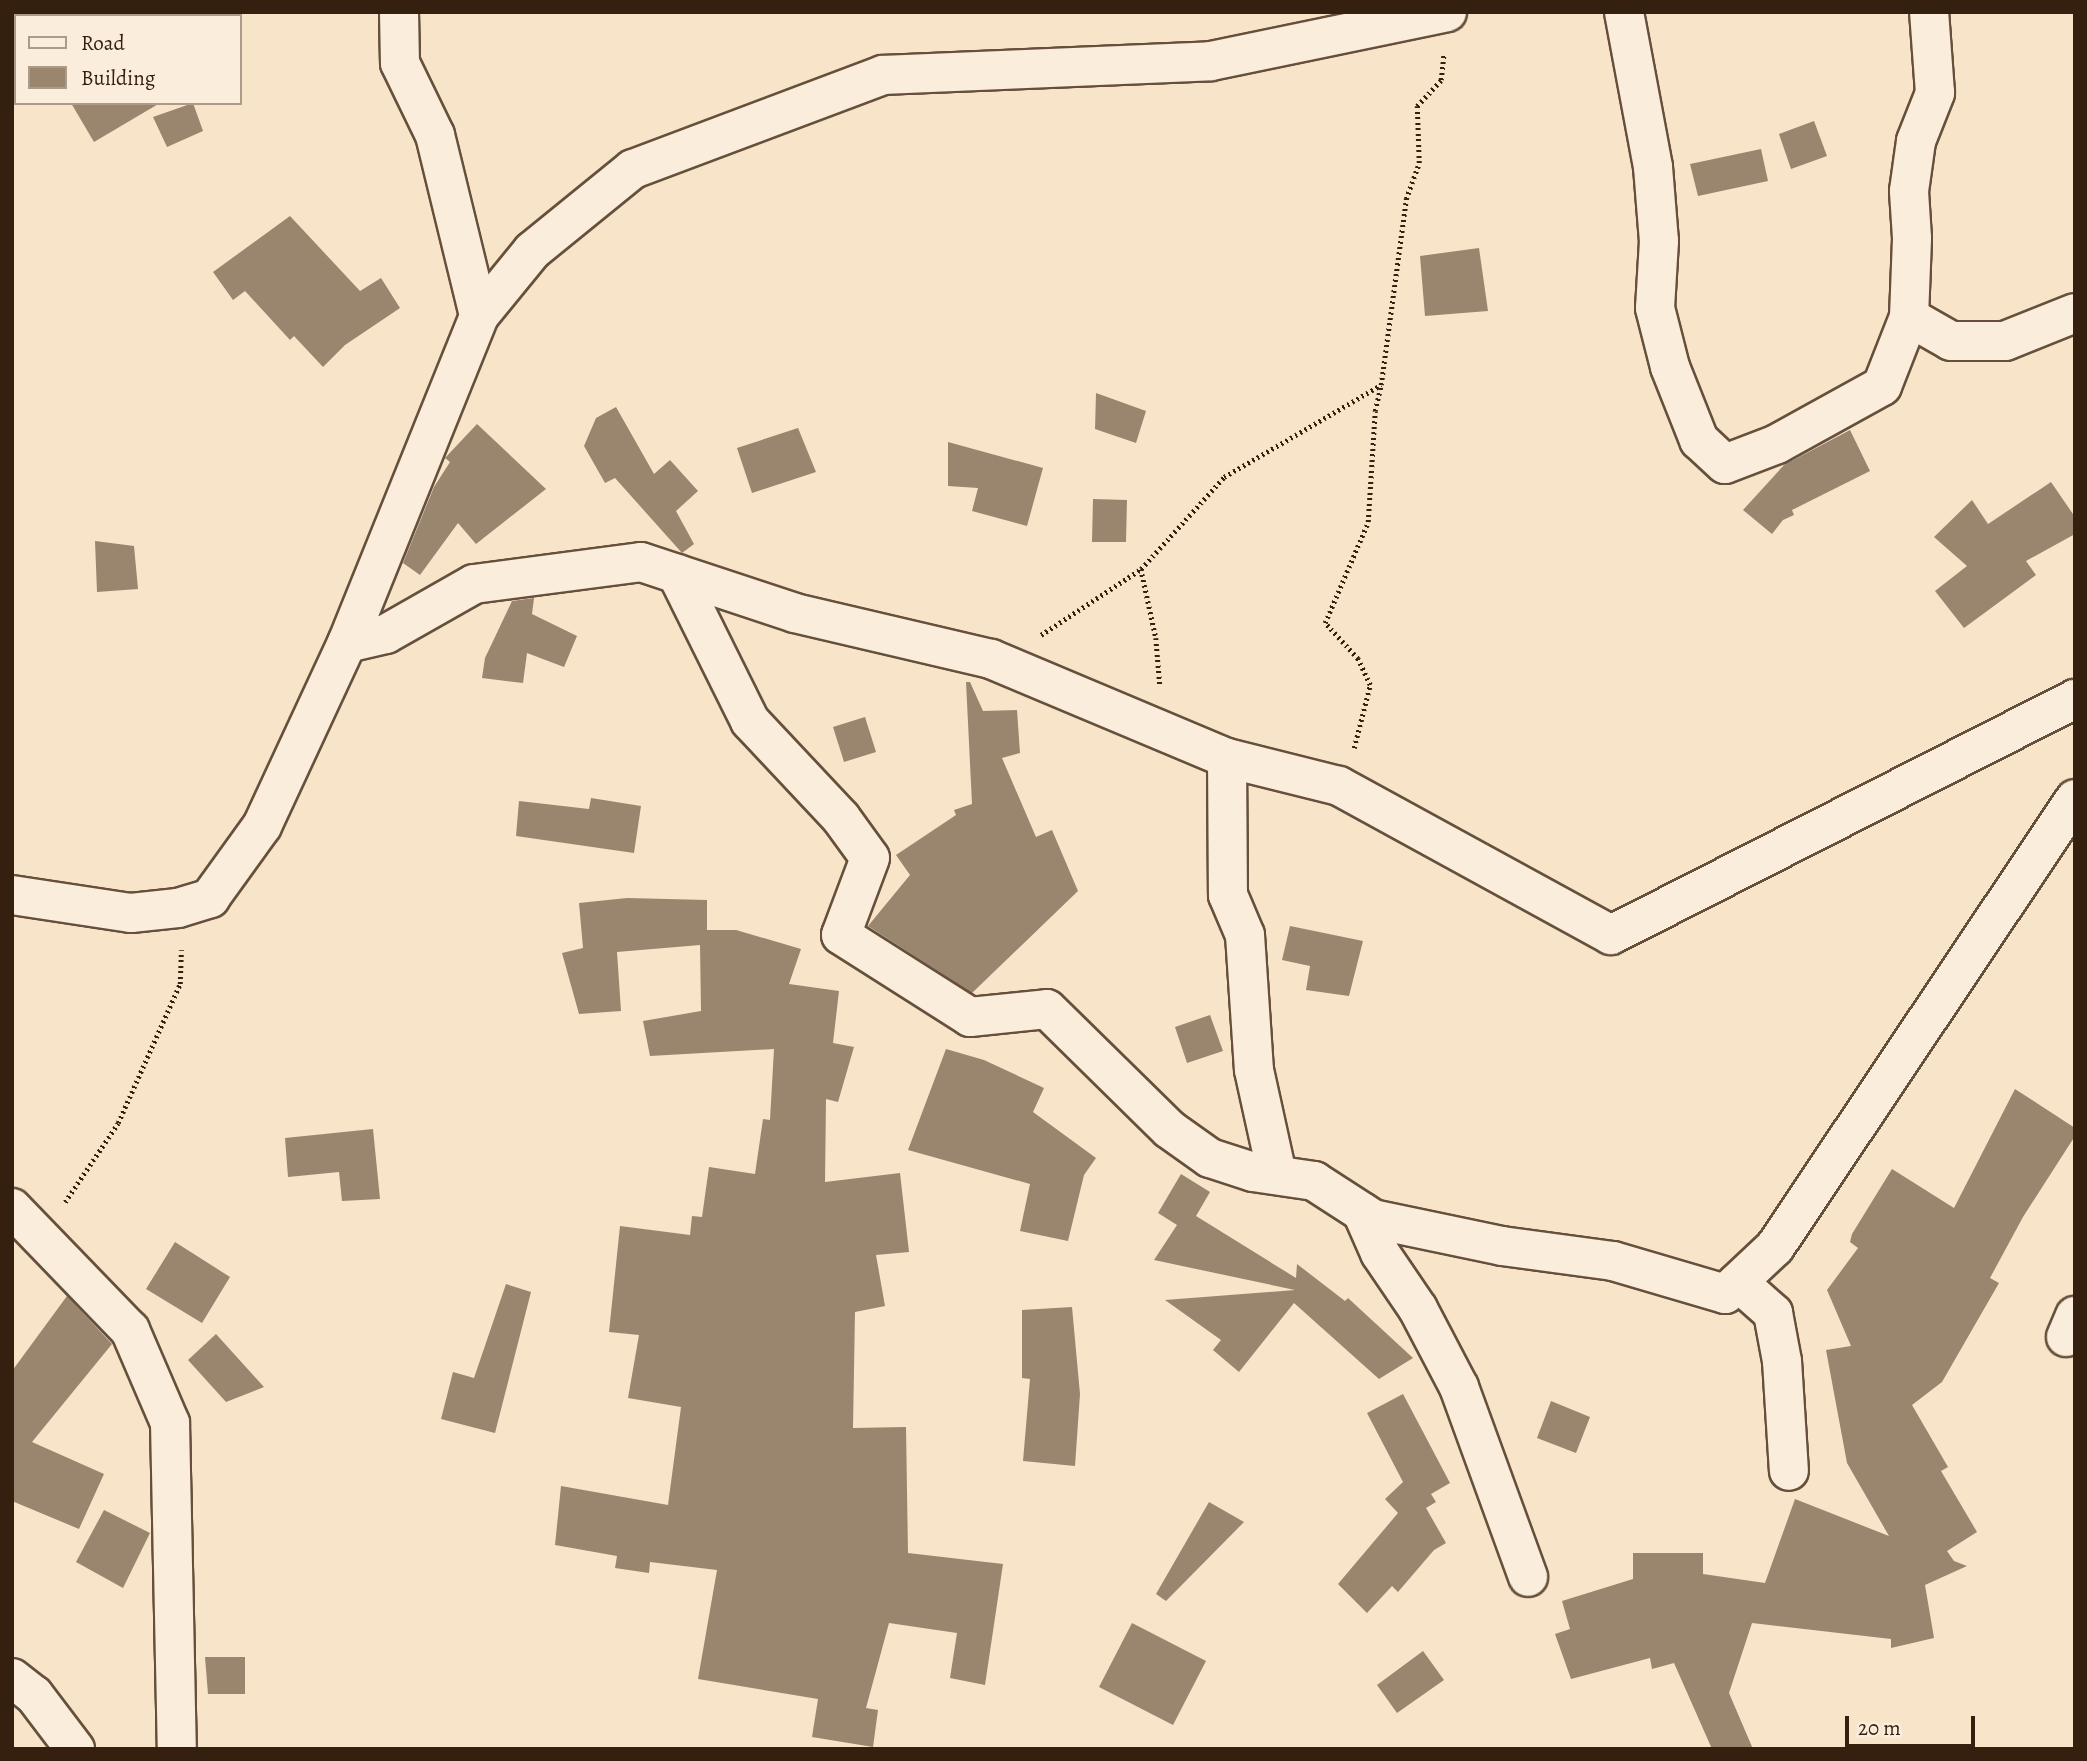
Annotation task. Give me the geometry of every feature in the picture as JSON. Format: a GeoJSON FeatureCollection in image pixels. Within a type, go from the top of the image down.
{"type":"FeatureCollection","features":[{"type":"Feature","properties":{"kind":"street"},"geometry":{"type":"LineString","coordinates":[[399,12],[400,63],[435,135],[479,316]]}},
{"type":"Feature","properties":{"kind":"street"},"geometry":{"type":"LineString","coordinates":[[1624,12],[1653,167],[1659,241],[1655,308],[1670,367],[1699,440],[1725,464],[1777,444],[1882,386],[1909,317],[1912,238],[1909,191],[1916,141],[1935,93],[1929,12]]}},
{"type":"Feature","properties":{"kind":"street"},"geometry":{"type":"LineString","coordinates":[[12,895],[131,913],[177,908],[210,898],[262,826],[347,643],[479,316],[533,251],[634,169],[884,75],[1211,61],[1442,13]]}},
{"type":"Feature","properties":{"kind":"street"},"geometry":{"type":"LineString","coordinates":[[1909,317],[1951,341],[2005,341],[2075,313]]}},
{"type":"Feature","properties":{"kind":"street"},"geometry":{"type":"LineString","coordinates":[[347,643],[386,634],[474,584],[640,562],[795,613],[991,659],[1227,758],[1339,786],[1611,935],[2075,699]]}},
{"type":"Feature","properties":{"kind":"street"},"geometry":{"type":"LineString","coordinates":[[677,574],[750,721],[841,818],[870,858],[841,934],[970,1017],[1047,1009],[1169,1129],[1210,1158],[1277,1175],[1314,1181],[1373,1219],[1502,1247],[1614,1261],[1726,1294],[1775,1247],[2075,799]]}},
{"type":"Feature","properties":{"kind":"street"},"geometry":{"type":"LineString","coordinates":[[1227,758],[1228,895],[1245,935],[1254,1070],[1277,1175]]}},
{"type":"Feature","properties":{"kind":"street"},"geometry":{"type":"LineString","coordinates":[[12,1208],[130,1330],[170,1423],[177,1749]]}},
{"type":"Feature","properties":{"kind":"street"},"geometry":{"type":"LineString","coordinates":[[1362,1212],[1380,1253],[1418,1309],[1459,1387],[1528,1577]]}},
{"type":"Feature","properties":{"kind":"street"},"geometry":{"type":"LineString","coordinates":[[1738,1282],[1773,1313],[1782,1361],[1789,1471]]}},
{"type":"Feature","properties":{"kind":"street"},"geometry":{"type":"LineString","coordinates":[[12,1678],[34,1695],[75,1749]]}},
{"type":"Feature","properties":{"kind":"path"},"geometry":{"type":"LineString","coordinates":[[1339,786],[1360,735],[1370,685],[1357,659],[1325,623],[1368,522],[1375,411],[1381,385],[1406,199],[1419,163],[1418,106],[1441,80],[1444,54],[1442,13]]}},
{"type":"Feature","properties":{"kind":"path"},"geometry":{"type":"LineString","coordinates":[[991,659],[1058,626],[1141,569],[1224,477],[1381,385]]}},
{"type":"Feature","properties":{"kind":"path"},"geometry":{"type":"LineString","coordinates":[[1141,569],[1156,638],[1163,729]]}},
{"type":"Feature","properties":{"kind":"path"},"geometry":{"type":"LineString","coordinates":[[41,1238],[118,1123],[180,984],[177,908]]}},
{"type":"Feature","properties":{"kind":"building"},"geometry":{"type":"Polygon","coordinates":[[[72,105],[157,105],[94,142],[72,105]]]}},
{"type":"Feature","properties":{"kind":"building"},"geometry":{"type":"Polygon","coordinates":[[[194,105],[203,131],[167,147],[153,117],[194,105]]]}},
{"type":"Feature","properties":{"kind":"building"},"geometry":{"type":"Polygon","coordinates":[[[1814,121],[1827,156],[1791,169],[1779,134],[1814,121]]]}},
{"type":"Feature","properties":{"kind":"building"},"geometry":{"type":"Polygon","coordinates":[[[1761,149],[1768,181],[1698,196],[1690,164],[1761,149]]]}},
{"type":"Feature","properties":{"kind":"building"},"geometry":{"type":"Polygon","coordinates":[[[290,216],[360,291],[381,278],[400,308],[345,345],[323,367],[294,336],[290,340],[245,291],[233,300],[213,272],[290,216]]]}},
{"type":"Feature","properties":{"kind":"building"},"geometry":{"type":"Polygon","coordinates":[[[1479,248],[1488,311],[1425,316],[1420,256],[1479,248]]]}},
{"type":"Feature","properties":{"kind":"building"},"geometry":{"type":"Polygon","coordinates":[[[1096,393],[1146,411],[1136,443],[1095,429],[1096,393]]]}},
{"type":"Feature","properties":{"kind":"building"},"geometry":{"type":"Polygon","coordinates":[[[616,407],[654,474],[670,460],[698,491],[676,511],[694,544],[682,553],[615,478],[605,483],[584,446],[596,418],[616,407]]]}},
{"type":"Feature","properties":{"kind":"building"},"geometry":{"type":"Polygon","coordinates":[[[477,424],[546,489],[476,544],[458,523],[420,575],[403,563],[434,487],[450,462],[445,458],[477,424]]]}},
{"type":"Feature","properties":{"kind":"building"},"geometry":{"type":"Polygon","coordinates":[[[798,428],[816,472],[752,493],[737,448],[798,428]]]}},
{"type":"Feature","properties":{"kind":"building"},"geometry":{"type":"Polygon","coordinates":[[[1850,430],[1870,471],[1792,510],[1794,515],[1783,520],[1772,534],[1743,510],[1784,465],[1850,430]]]}},
{"type":"Feature","properties":{"kind":"building"},"geometry":{"type":"Polygon","coordinates":[[[948,442],[1043,468],[1027,526],[972,511],[978,488],[948,486],[948,442]]]}},
{"type":"Feature","properties":{"kind":"building"},"geometry":{"type":"Polygon","coordinates":[[[2051,482],[2075,517],[2075,534],[2026,561],[2036,575],[1964,628],[1935,591],[1967,566],[1934,537],[1972,500],[1988,524],[2051,482]]]}},
{"type":"Feature","properties":{"kind":"building"},"geometry":{"type":"Polygon","coordinates":[[[1093,499],[1127,500],[1126,542],[1092,542],[1093,499]]]}},
{"type":"Feature","properties":{"kind":"building"},"geometry":{"type":"Polygon","coordinates":[[[95,541],[134,546],[138,589],[97,592],[95,541]]]}},
{"type":"Feature","properties":{"kind":"building"},"geometry":{"type":"Polygon","coordinates":[[[534,598],[532,614],[577,636],[564,667],[527,653],[523,683],[482,678],[485,658],[512,601],[534,598]]]}},
{"type":"Feature","properties":{"kind":"building"},"geometry":{"type":"Polygon","coordinates":[[[966,682],[970,682],[983,711],[1017,710],[1020,753],[1002,758],[1036,837],[1052,830],[1078,891],[972,993],[868,926],[910,875],[896,855],[956,815],[954,810],[972,804],[966,682]]]}},
{"type":"Feature","properties":{"kind":"building"},"geometry":{"type":"Polygon","coordinates":[[[865,717],[876,752],[844,762],[833,727],[865,717]]]}},
{"type":"Feature","properties":{"kind":"building"},"geometry":{"type":"Polygon","coordinates":[[[591,798],[641,806],[634,853],[516,836],[519,801],[589,809],[591,798]]]}},
{"type":"Feature","properties":{"kind":"building"},"geometry":{"type":"Polygon","coordinates":[[[627,898],[707,900],[707,930],[736,930],[801,949],[789,984],[839,991],[833,1043],[854,1047],[838,1102],[826,1099],[825,1182],[900,1173],[909,1252],[876,1255],[885,1306],[855,1312],[853,1428],[906,1427],[908,1553],[1003,1564],[985,1685],[950,1678],[957,1633],[889,1623],[866,1708],[878,1710],[873,1747],[812,1737],[818,1699],[698,1679],[717,1570],[650,1562],[649,1573],[615,1568],[617,1556],[555,1545],[561,1486],[668,1505],[681,1407],[628,1398],[639,1335],[609,1332],[620,1226],[690,1235],[692,1216],[702,1217],[709,1167],[755,1174],[763,1119],[770,1120],[774,1049],[650,1056],[643,1021],[701,1011],[700,945],[617,952],[621,1011],[579,1014],[562,953],[583,948],[579,903],[627,898]]]}},
{"type":"Feature","properties":{"kind":"building"},"geometry":{"type":"Polygon","coordinates":[[[1290,926],[1363,941],[1349,996],[1306,990],[1310,966],[1282,960],[1290,926]]]}},
{"type":"Feature","properties":{"kind":"building"},"geometry":{"type":"Polygon","coordinates":[[[1210,1015],[1223,1051],[1187,1063],[1175,1027],[1210,1015]]]}},
{"type":"Feature","properties":{"kind":"building"},"geometry":{"type":"Polygon","coordinates":[[[946,1049],[984,1060],[1044,1088],[1033,1112],[1096,1158],[1084,1175],[1068,1241],[1020,1231],[1030,1184],[908,1150],[946,1049]]]}},
{"type":"Feature","properties":{"kind":"building"},"geometry":{"type":"Polygon","coordinates":[[[2015,1089],[2075,1128],[2075,1136],[2023,1217],[1990,1278],[1999,1283],[1942,1382],[1912,1405],[1948,1467],[1941,1471],[1977,1532],[1947,1551],[1954,1561],[1967,1566],[1925,1585],[1934,1638],[1891,1648],[1891,1639],[1752,1623],[1729,1693],[1753,1749],[1712,1749],[1674,1663],[1652,1669],[1650,1658],[1571,1679],[1555,1634],[1570,1629],[1562,1601],[1633,1579],[1633,1553],[1703,1553],[1703,1574],[1765,1583],[1795,1499],[1889,1536],[1847,1463],[1826,1350],[1851,1346],[1827,1290],[1858,1248],[1850,1242],[1852,1234],[1892,1169],[1954,1208],[2015,1089]]]}},
{"type":"Feature","properties":{"kind":"building"},"geometry":{"type":"Polygon","coordinates":[[[373,1129],[380,1199],[342,1201],[339,1172],[288,1177],[285,1138],[373,1129]]]}},
{"type":"Feature","properties":{"kind":"building"},"geometry":{"type":"Polygon","coordinates":[[[1181,1174],[1210,1192],[1196,1216],[1296,1278],[1297,1264],[1345,1301],[1348,1298],[1413,1358],[1379,1379],[1294,1303],[1239,1372],[1213,1350],[1221,1340],[1165,1300],[1295,1290],[1154,1260],[1177,1225],[1158,1213],[1181,1174]]]}},
{"type":"Feature","properties":{"kind":"building"},"geometry":{"type":"Polygon","coordinates":[[[175,1242],[230,1277],[202,1323],[146,1289],[175,1242]]]}},
{"type":"Feature","properties":{"kind":"building"},"geometry":{"type":"Polygon","coordinates":[[[506,1284],[531,1292],[495,1433],[441,1419],[453,1372],[474,1378],[506,1284]]]}},
{"type":"Feature","properties":{"kind":"building"},"geometry":{"type":"Polygon","coordinates":[[[67,1296],[112,1344],[32,1442],[104,1474],[79,1529],[12,1501],[12,1371],[67,1296]]]}},
{"type":"Feature","properties":{"kind":"building"},"geometry":{"type":"Polygon","coordinates":[[[1072,1307],[1080,1394],[1075,1466],[1023,1461],[1030,1379],[1022,1378],[1022,1310],[1072,1307]]]}},
{"type":"Feature","properties":{"kind":"building"},"geometry":{"type":"Polygon","coordinates":[[[216,1334],[264,1387],[226,1402],[188,1360],[216,1334]]]}},
{"type":"Feature","properties":{"kind":"building"},"geometry":{"type":"Polygon","coordinates":[[[1403,1394],[1450,1483],[1431,1494],[1436,1502],[1426,1508],[1446,1543],[1434,1550],[1398,1592],[1392,1586],[1367,1613],[1338,1584],[1398,1513],[1385,1499],[1403,1482],[1367,1413],[1403,1394]]]}},
{"type":"Feature","properties":{"kind":"building"},"geometry":{"type":"Polygon","coordinates":[[[1551,1401],[1590,1417],[1576,1453],[1537,1438],[1551,1401]]]}},
{"type":"Feature","properties":{"kind":"building"},"geometry":{"type":"Polygon","coordinates":[[[1209,1502],[1244,1522],[1166,1601],[1156,1594],[1209,1502]]]}},
{"type":"Feature","properties":{"kind":"building"},"geometry":{"type":"Polygon","coordinates":[[[104,1510],[150,1533],[123,1588],[76,1562],[104,1510]]]}},
{"type":"Feature","properties":{"kind":"building"},"geometry":{"type":"Polygon","coordinates":[[[1132,1623],[1206,1661],[1173,1725],[1099,1687],[1132,1623]]]}},
{"type":"Feature","properties":{"kind":"building"},"geometry":{"type":"Polygon","coordinates":[[[1423,1651],[1444,1680],[1397,1713],[1377,1685],[1423,1651]]]}},
{"type":"Feature","properties":{"kind":"building"},"geometry":{"type":"Polygon","coordinates":[[[205,1657],[245,1657],[245,1694],[208,1694],[205,1657]]]}}]}
